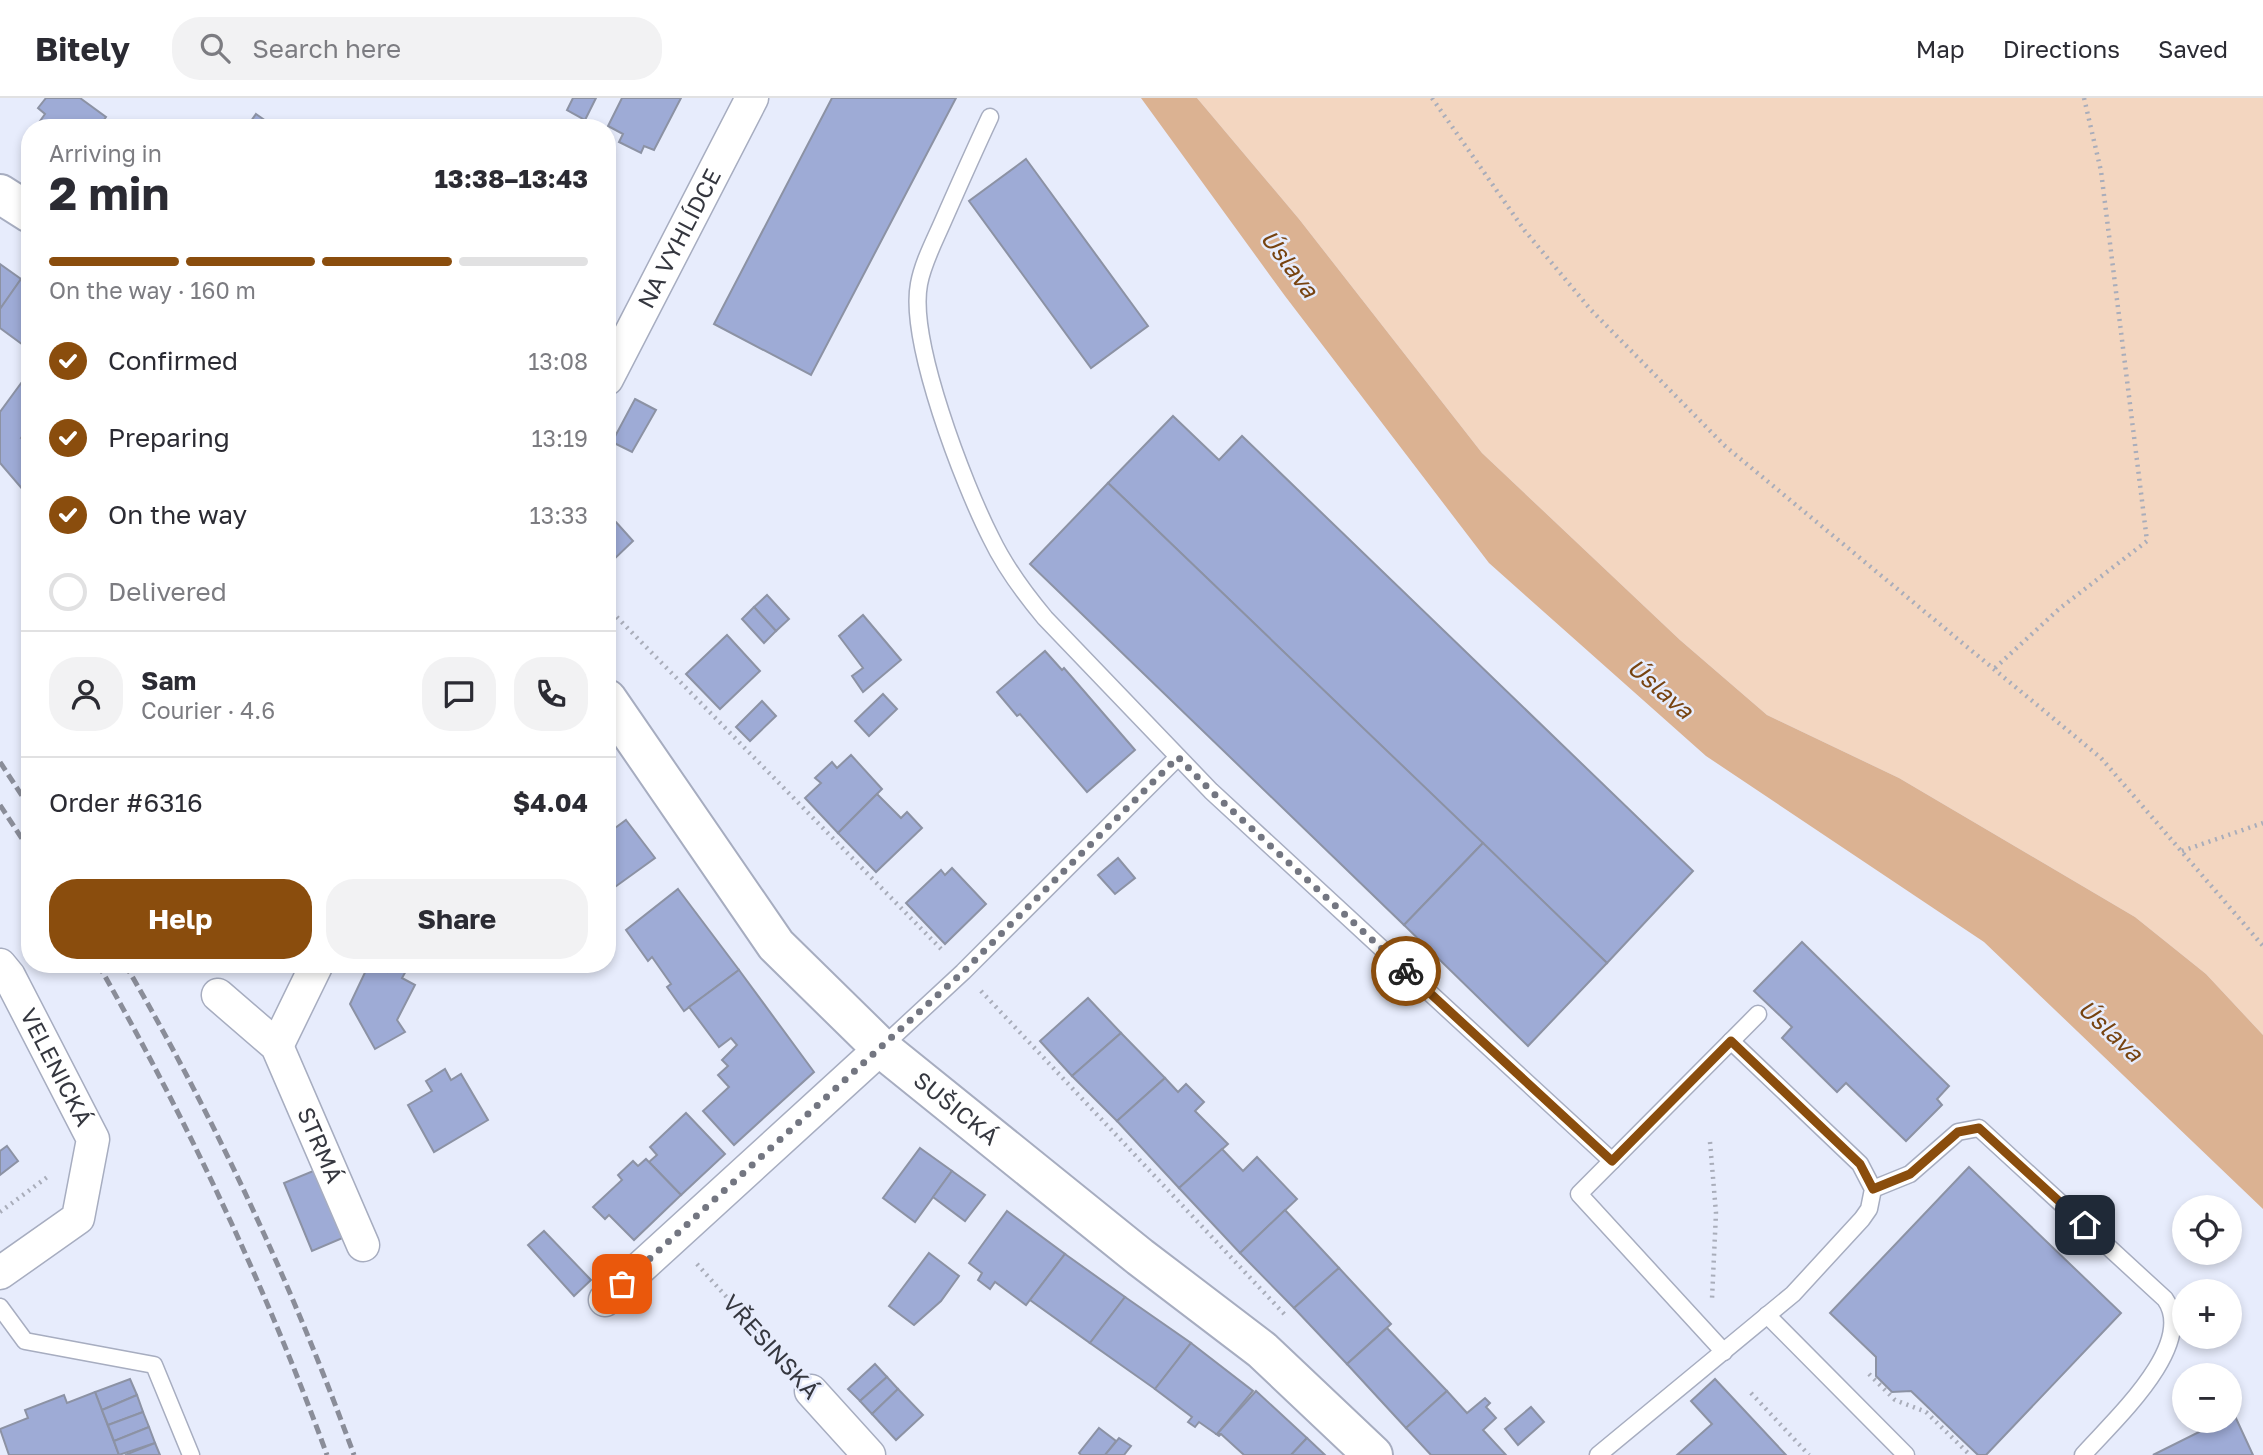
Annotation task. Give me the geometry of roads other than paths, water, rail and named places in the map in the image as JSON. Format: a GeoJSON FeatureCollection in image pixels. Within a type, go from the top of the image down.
{"type":"FeatureCollection","features":[{"type":"Feature","properties":{"kind":"street","name":"NA VYHLÍDCE"},"geometry":{"type":"LineString","coordinates":[[616,362],[752,98]]}},
{"type":"Feature","properties":{"kind":"street"},"geometry":{"type":"LineString","coordinates":[[0,194],[21,207]]}},
{"type":"Feature","properties":{"kind":"street","name":"SUŠICKÁ"},"geometry":{"type":"LineString","coordinates":[[616,712],[776,945],[881,1048],[1140,1257],[1262,1350],[1373,1455]]}},
{"type":"Feature","properties":{"kind":"street","name":"VELENICKÁ"},"geometry":{"type":"LineString","coordinates":[[0,965],[9,976],[88,1128],[92,1144],[78,1218],[0,1273]]}},
{"type":"Feature","properties":{"kind":"street"},"geometry":{"type":"LineString","coordinates":[[277,1046],[313,973]]}},
{"type":"Feature","properties":{"kind":"street","name":"STRMÁ"},"geometry":{"type":"LineString","coordinates":[[218,995],[277,1046],[363,1245]]}},
{"type":"Feature","properties":{"kind":"street"},"geometry":{"type":"LineString","coordinates":[[605,1300],[881,1048]]}},
{"type":"Feature","properties":{"kind":"street","name":"VŘESINSKÁ"},"geometry":{"type":"LineString","coordinates":[[811,1391],[869,1455]]}},
{"type":"Feature","properties":{"kind":"lane"},"geometry":{"type":"LineString","coordinates":[[990,117],[931,247],[919,284],[917,322],[937,397],[964,478],[991,540],[1023,592],[1211,791],[1612,1161]]}},
{"type":"Feature","properties":{"kind":"lane"},"geometry":{"type":"LineString","coordinates":[[881,1048],[963,972],[1178,757]]}},
{"type":"Feature","properties":{"kind":"lane"},"geometry":{"type":"LineString","coordinates":[[1724,1352],[1579,1194],[1758,1014]]}},
{"type":"Feature","properties":{"kind":"lane"},"geometry":{"type":"LineString","coordinates":[[1598,1455],[1793,1294],[1869,1209],[1873,1189],[1860,1164],[1731,1041]]}},
{"type":"Feature","properties":{"kind":"lane"},"geometry":{"type":"LineString","coordinates":[[1873,1189],[1910,1174],[1958,1132],[1979,1128],[2165,1299],[2174,1317],[2168,1346],[2143,1387],[2083,1455]]}},
{"type":"Feature","properties":{"kind":"lane"},"geometry":{"type":"LineString","coordinates":[[0,1307],[25,1341],[154,1365],[191,1455]]}},
{"type":"Feature","properties":{"kind":"lane"},"geometry":{"type":"LineString","coordinates":[[1767,1315],[1906,1455]]}},
{"type":"Feature","properties":{"kind":"water","name":"Úslava"},"geometry":{"type":"Polygon","coordinates":[[[1141,98],[1197,98],[1299,219],[1482,453],[1680,640],[1767,715],[1899,778],[2135,917],[2206,974],[2263,1035],[2263,1209],[1984,942],[1706,756],[1489,563],[1285,296],[1141,98]]]}},
{"type":"Feature","properties":{"kind":"railway"},"geometry":{"type":"LineString","coordinates":[[0,762],[21,794]]}},
{"type":"Feature","properties":{"kind":"railway"},"geometry":{"type":"LineString","coordinates":[[0,805],[21,837]]}},
{"type":"Feature","properties":{"kind":"railway"},"geometry":{"type":"LineString","coordinates":[[103,973],[163,1083],[223,1205],[278,1329],[327,1455]]}},
{"type":"Feature","properties":{"kind":"railway"},"geometry":{"type":"LineString","coordinates":[[130,973],[190,1083],[250,1204],[305,1328],[354,1455]]}}]}
